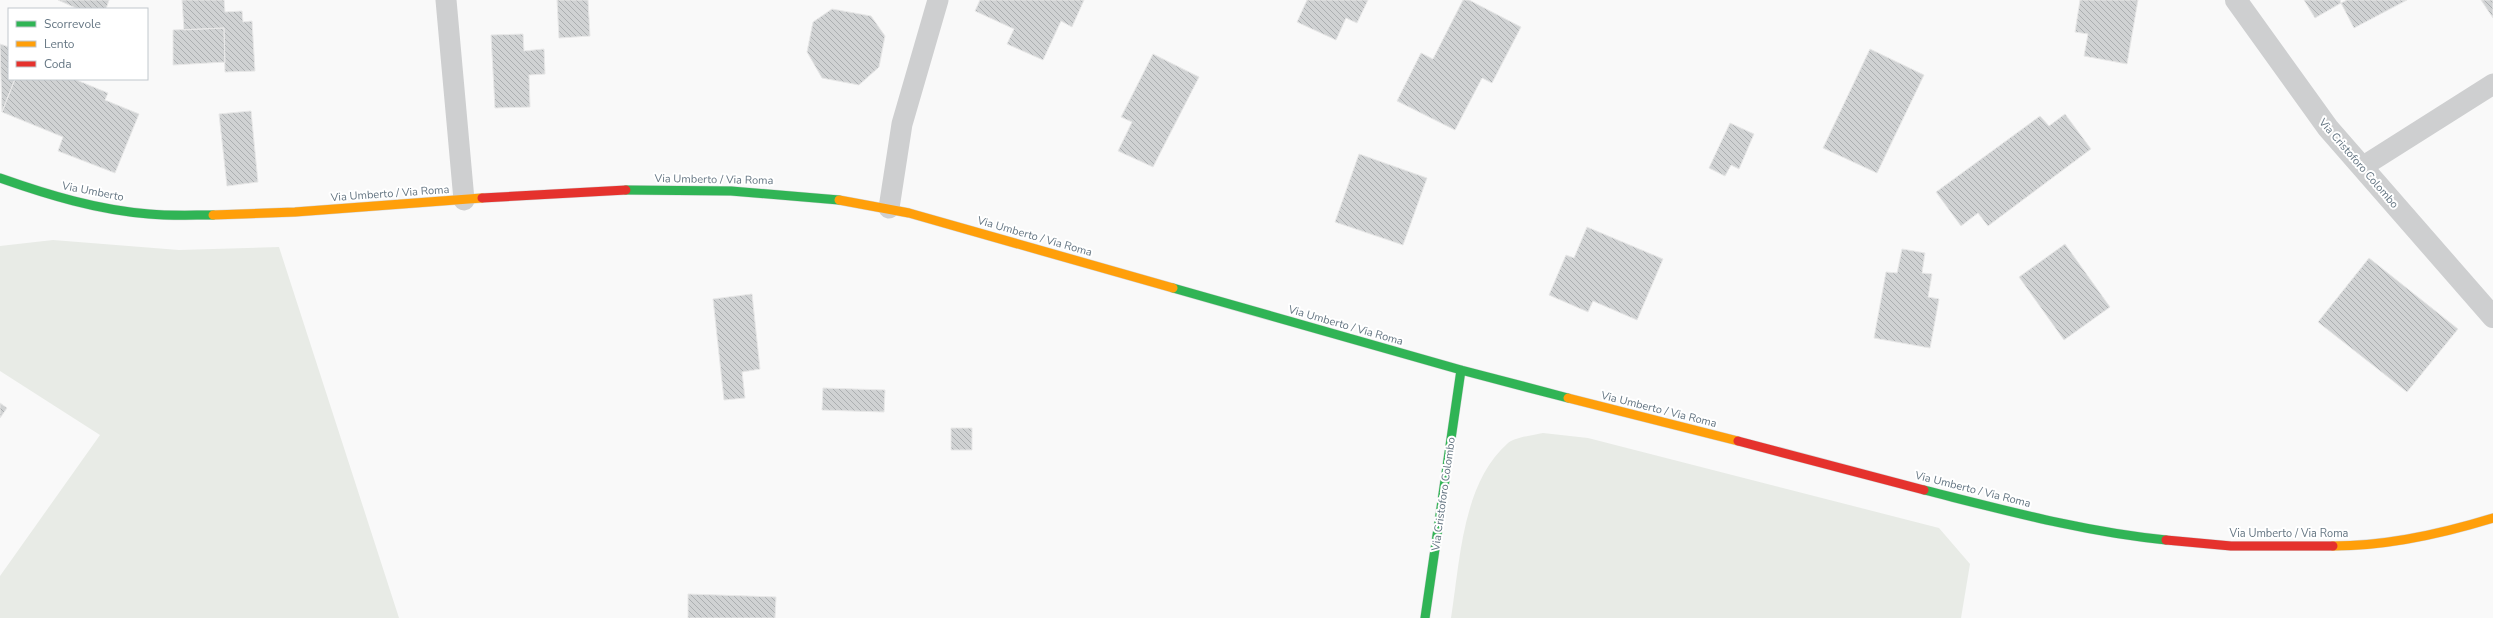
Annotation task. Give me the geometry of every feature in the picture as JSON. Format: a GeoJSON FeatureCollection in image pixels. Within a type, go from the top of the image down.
{"type":"FeatureCollection","features":[{"type":"Feature","properties":{"kind":"main road","name":"Via Umberto"},"geometry":{"type":"LineString","coordinates":[[0,178],[44,194],[67,199],[148,214],[184,215]]}},
{"type":"Feature","properties":{"kind":"main road","name":"Via Umberto / Via Roma"},"geometry":{"type":"LineString","coordinates":[[184,215],[269,215],[464,200],[678,188],[763,191],[843,199],[889,208],[1461,370],[2007,511],[2117,535],[2231,546],[2336,546],[2395,542],[2451,531],[2493,518]]}},
{"type":"Feature","properties":{"kind":"main road","name":"Via Cristoforo Colombo"},"geometry":{"type":"LineString","coordinates":[[1425,618],[1461,370]]}},
{"type":"Feature","properties":{"kind":"street","name":"Via Cristoforo Colombo"},"geometry":{"type":"LineString","coordinates":[[2236,0],[2328,128],[2493,317]]}},
{"type":"Feature","properties":{"kind":"lane"},"geometry":{"type":"LineString","coordinates":[[446,0],[464,200]]}},
{"type":"Feature","properties":{"kind":"lane"},"geometry":{"type":"LineString","coordinates":[[889,208],[902,124],[938,0]]}},
{"type":"Feature","properties":{"kind":"lane"},"geometry":{"type":"LineString","coordinates":[[2362,167],[2493,84]]}},
{"type":"Feature","properties":{"kind":"shaded area"},"geometry":{"type":"Polygon","coordinates":[[[53,240],[179,250],[279,247],[399,618],[0,618],[0,576],[100,435],[0,371],[0,246],[53,240]]]}},
{"type":"Feature","properties":{"kind":"shaded area"},"geometry":{"type":"Polygon","coordinates":[[[1543,433],[1588,438],[1939,528],[1970,564],[1961,618],[1451,618],[1466,524],[1472,501],[1481,479],[1493,460],[1508,443],[1520,438],[1543,433]]]}},
{"type":"Feature","properties":{"kind":"building"},"geometry":{"type":"Polygon","coordinates":[[[58,0],[109,0],[106,8],[76,8],[58,0]]]}},
{"type":"Feature","properties":{"kind":"building"},"geometry":{"type":"Polygon","coordinates":[[[182,0],[224,0],[225,12],[242,11],[243,22],[252,21],[255,71],[225,72],[224,28],[184,30],[182,0]]]}},
{"type":"Feature","properties":{"kind":"building"},"geometry":{"type":"Polygon","coordinates":[[[557,0],[588,0],[590,36],[559,38],[557,0]]]}},
{"type":"Feature","properties":{"kind":"building"},"geometry":{"type":"Polygon","coordinates":[[[980,0],[1084,0],[1072,27],[1061,21],[1043,60],[1007,44],[1014,29],[975,11],[980,0]]]}},
{"type":"Feature","properties":{"kind":"building"},"geometry":{"type":"Polygon","coordinates":[[[1307,0],[1368,0],[1357,23],[1346,18],[1336,40],[1297,22],[1307,0]]]}},
{"type":"Feature","properties":{"kind":"building"},"geometry":{"type":"Polygon","coordinates":[[[1463,0],[1469,0],[1521,27],[1492,83],[1482,78],[1455,130],[1397,101],[1421,53],[1433,59],[1463,0]]]}},
{"type":"Feature","properties":{"kind":"building"},"geometry":{"type":"Polygon","coordinates":[[[2080,0],[2138,0],[2127,64],[2084,56],[2088,34],[2075,32],[2080,0]]]}},
{"type":"Feature","properties":{"kind":"building"},"geometry":{"type":"Polygon","coordinates":[[[2304,0],[2340,0],[2341,3],[2315,18],[2304,0]]]}},
{"type":"Feature","properties":{"kind":"building"},"geometry":{"type":"Polygon","coordinates":[[[2347,0],[2407,0],[2354,28],[2341,3],[2347,0]]]}},
{"type":"Feature","properties":{"kind":"building"},"geometry":{"type":"Polygon","coordinates":[[[2481,0],[2493,0],[2493,18],[2481,0]]]}},
{"type":"Feature","properties":{"kind":"building"},"geometry":{"type":"Polygon","coordinates":[[[832,9],[871,16],[885,36],[879,67],[859,85],[822,78],[807,52],[813,22],[832,9]]]}},
{"type":"Feature","properties":{"kind":"building"},"geometry":{"type":"Polygon","coordinates":[[[224,28],[225,62],[173,65],[173,30],[224,28]]]}},
{"type":"Feature","properties":{"kind":"building"},"geometry":{"type":"Polygon","coordinates":[[[523,34],[524,51],[544,49],[545,74],[529,75],[530,107],[495,108],[491,35],[523,34]]]}},
{"type":"Feature","properties":{"kind":"building"},"geometry":{"type":"Polygon","coordinates":[[[0,44],[8,47],[8,80],[15,80],[2,112],[0,44]]]}},
{"type":"Feature","properties":{"kind":"building"},"geometry":{"type":"Polygon","coordinates":[[[1870,49],[1924,75],[1877,173],[1823,148],[1870,49]]]}},
{"type":"Feature","properties":{"kind":"building"},"geometry":{"type":"Polygon","coordinates":[[[1153,54],[1199,77],[1153,167],[1118,151],[1132,122],[1121,117],[1153,54]]]}},
{"type":"Feature","properties":{"kind":"building"},"geometry":{"type":"Polygon","coordinates":[[[15,80],[76,80],[108,93],[105,100],[139,114],[115,173],[58,151],[63,137],[2,112],[15,80]]]}},
{"type":"Feature","properties":{"kind":"building"},"geometry":{"type":"Polygon","coordinates":[[[251,111],[258,182],[227,186],[219,114],[251,111]]]}},
{"type":"Feature","properties":{"kind":"building"},"geometry":{"type":"Polygon","coordinates":[[[2065,114],[2091,149],[1988,226],[1978,213],[1961,226],[1936,192],[2040,116],[2049,126],[2065,114]]]}},
{"type":"Feature","properties":{"kind":"building"},"geometry":{"type":"Polygon","coordinates":[[[1730,123],[1754,134],[1739,169],[1731,165],[1725,176],[1709,168],[1730,123]]]}},
{"type":"Feature","properties":{"kind":"building"},"geometry":{"type":"Polygon","coordinates":[[[1359,154],[1427,178],[1403,245],[1335,222],[1359,154]]]}},
{"type":"Feature","properties":{"kind":"building"},"geometry":{"type":"Polygon","coordinates":[[[1587,227],[1663,259],[1637,320],[1593,301],[1588,312],[1549,295],[1566,255],[1574,258],[1587,227]]]}},
{"type":"Feature","properties":{"kind":"building"},"geometry":{"type":"Polygon","coordinates":[[[2065,244],[2110,307],[2064,340],[2019,277],[2065,244]]]}},
{"type":"Feature","properties":{"kind":"building"},"geometry":{"type":"Polygon","coordinates":[[[1902,249],[1925,253],[1922,273],[1932,274],[1928,297],[1939,299],[1930,348],[1874,338],[1886,272],[1897,273],[1902,249]]]}},
{"type":"Feature","properties":{"kind":"building"},"geometry":{"type":"Polygon","coordinates":[[[2369,258],[2458,329],[2407,392],[2318,322],[2369,258]]]}},
{"type":"Feature","properties":{"kind":"building"},"geometry":{"type":"Polygon","coordinates":[[[752,294],[760,369],[742,372],[745,398],[724,400],[713,299],[752,294]]]}},
{"type":"Feature","properties":{"kind":"building"},"geometry":{"type":"Polygon","coordinates":[[[823,388],[885,390],[884,412],[822,410],[823,388]]]}},
{"type":"Feature","properties":{"kind":"building"},"geometry":{"type":"Polygon","coordinates":[[[0,403],[7,408],[0,418],[0,403]]]}},
{"type":"Feature","properties":{"kind":"building"},"geometry":{"type":"Polygon","coordinates":[[[951,428],[972,428],[972,450],[951,450],[951,428]]]}},
{"type":"Feature","properties":{"kind":"building"},"geometry":{"type":"Polygon","coordinates":[[[688,594],[776,597],[775,618],[688,618],[688,594]]]}},
{"type":"Feature","properties":{"kind":"traffic: fast"},"geometry":{"type":"LineString","coordinates":[[0,178],[55,196],[111,209],[157,215],[213,215]]}},
{"type":"Feature","properties":{"kind":"traffic: fast"},"geometry":{"type":"LineString","coordinates":[[626,190],[731,191],[839,200]]}},
{"type":"Feature","properties":{"kind":"traffic: fast"},"geometry":{"type":"LineString","coordinates":[[1173,288],[1461,370],[1568,398]]}},
{"type":"Feature","properties":{"kind":"traffic: fast"},"geometry":{"type":"LineString","coordinates":[[1425,618],[1461,370]]}},
{"type":"Feature","properties":{"kind":"traffic: fast"},"geometry":{"type":"LineString","coordinates":[[1924,490],[2074,526],[2105,532],[2166,540]]}},
{"type":"Feature","properties":{"kind":"traffic: slow"},"geometry":{"type":"LineString","coordinates":[[213,215],[295,212],[482,198]]}},
{"type":"Feature","properties":{"kind":"traffic: slow"},"geometry":{"type":"LineString","coordinates":[[839,200],[909,213],[1173,288]]}},
{"type":"Feature","properties":{"kind":"traffic: slow"},"geometry":{"type":"LineString","coordinates":[[1568,398],[1738,441]]}},
{"type":"Feature","properties":{"kind":"traffic: slow"},"geometry":{"type":"LineString","coordinates":[[2333,546],[2374,544],[2414,538],[2493,518]]}},
{"type":"Feature","properties":{"kind":"traffic: jam"},"geometry":{"type":"LineString","coordinates":[[482,198],[626,190]]}},
{"type":"Feature","properties":{"kind":"traffic: jam"},"geometry":{"type":"LineString","coordinates":[[1738,441],[1924,490]]}},
{"type":"Feature","properties":{"kind":"traffic: jam"},"geometry":{"type":"LineString","coordinates":[[2166,540],[2231,546],[2333,546]]}}]}
